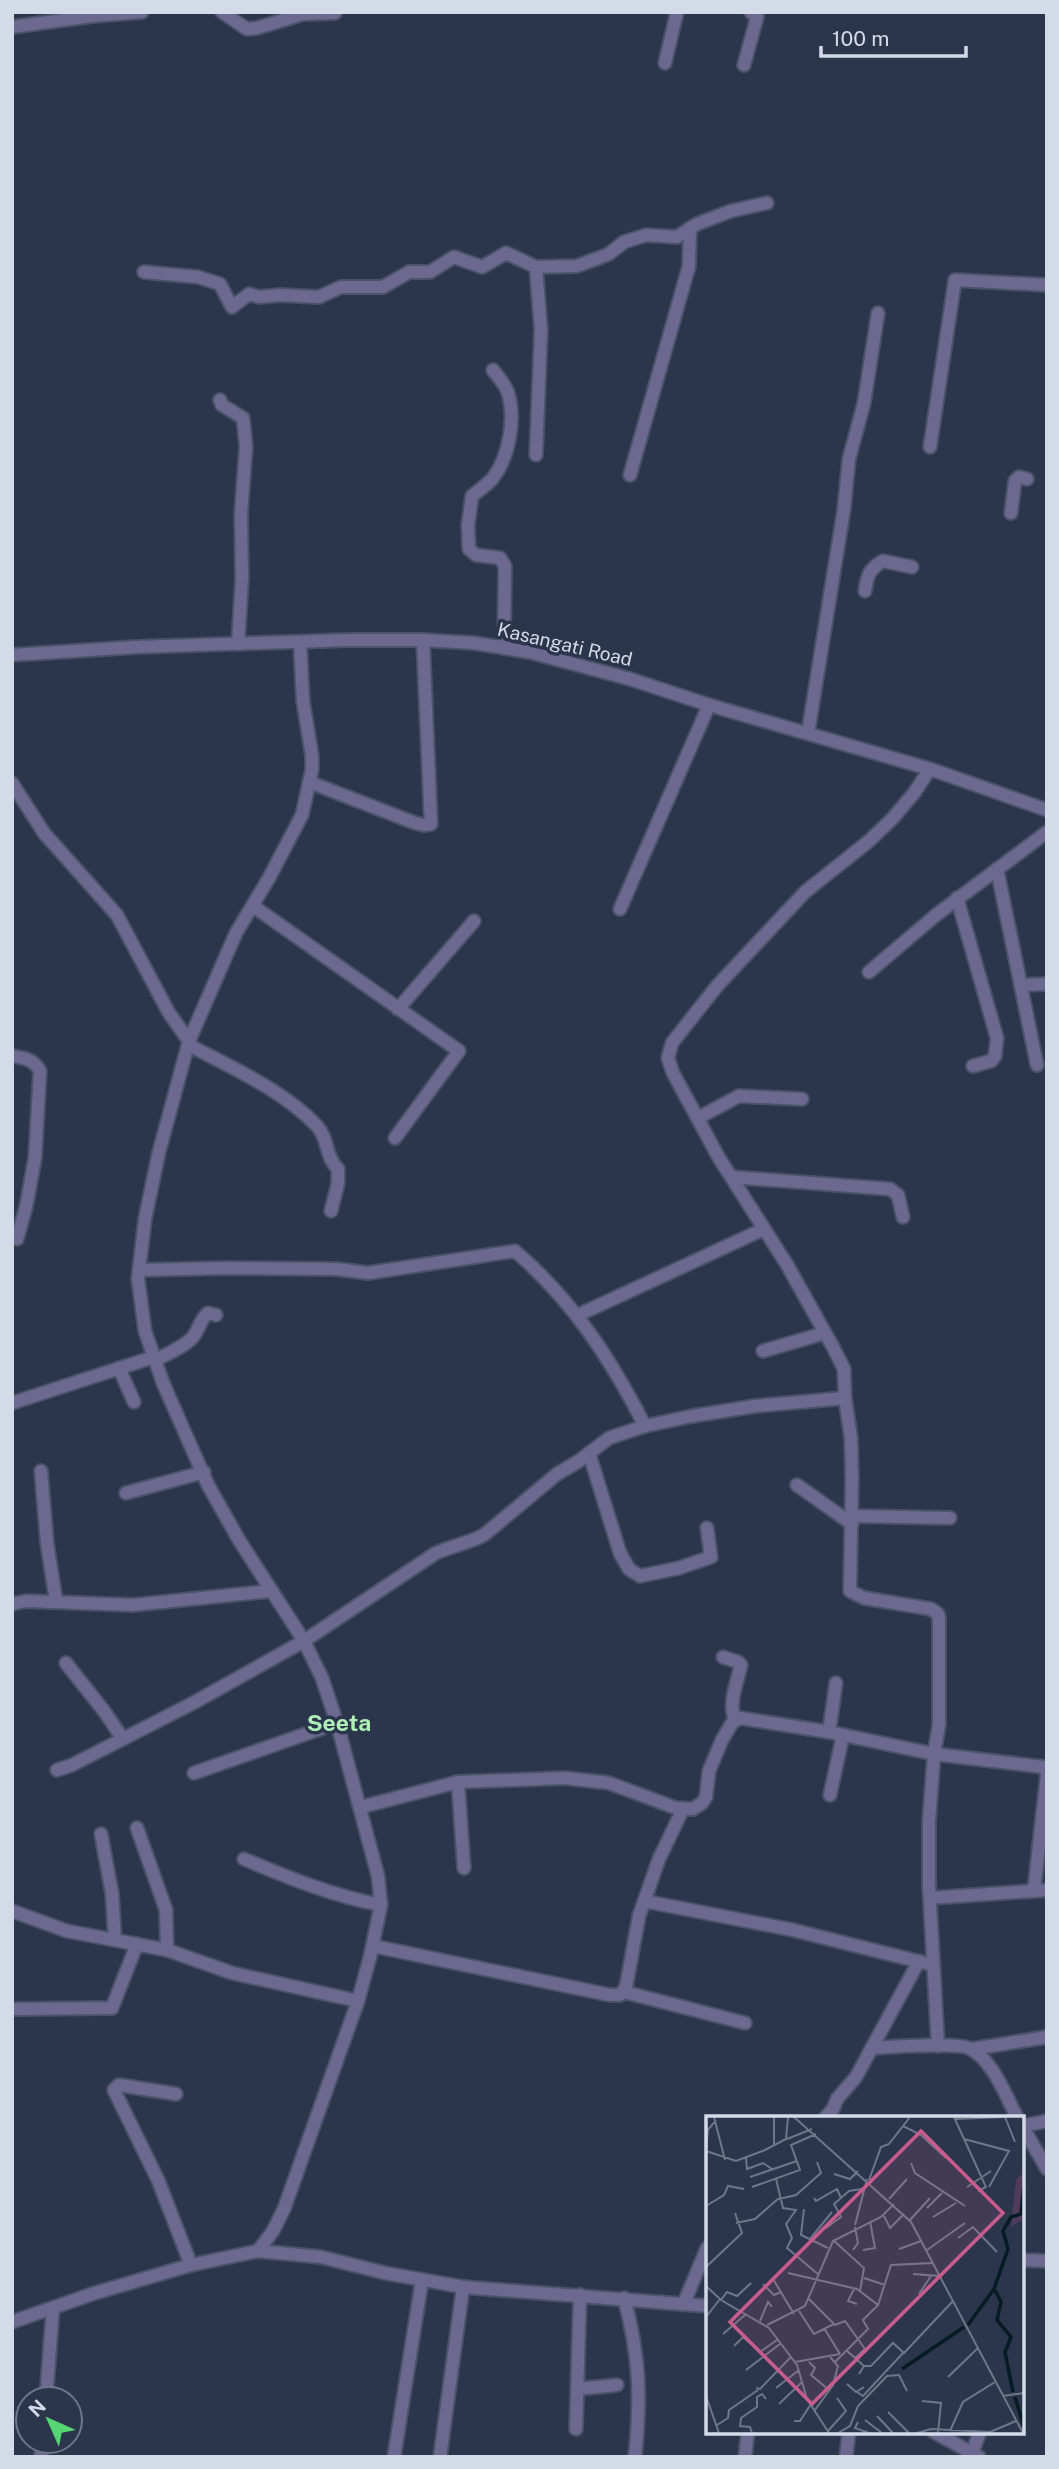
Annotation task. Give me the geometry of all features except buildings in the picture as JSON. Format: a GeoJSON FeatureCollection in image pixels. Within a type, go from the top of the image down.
{"type":"FeatureCollection","features":[{"type":"Feature","properties":{"kind":"street"},"geometry":{"type":"LineString","coordinates":[[12,27],[142,12]]}},
{"type":"Feature","properties":{"kind":"street"},"geometry":{"type":"LineString","coordinates":[[222,12],[247,29],[257,29],[303,14],[335,13]]}},
{"type":"Feature","properties":{"kind":"street"},"geometry":{"type":"LineString","coordinates":[[665,63],[677,12]]}},
{"type":"Feature","properties":{"kind":"street"},"geometry":{"type":"LineString","coordinates":[[744,65],[756,14]]}},
{"type":"Feature","properties":{"kind":"street"},"geometry":{"type":"LineString","coordinates":[[144,272],[198,277],[220,284],[232,307],[249,295],[319,296],[341,287],[383,287],[409,272],[430,272],[454,257],[482,267],[506,253],[536,267],[577,266],[610,254],[624,242],[635,238],[646,235],[677,237],[690,228],[731,211],[767,203]]}},
{"type":"Feature","properties":{"kind":"street"},"geometry":{"type":"LineString","coordinates":[[630,475],[689,266],[690,228]]}},
{"type":"Feature","properties":{"kind":"street"},"geometry":{"type":"LineString","coordinates":[[536,267],[541,330],[536,455]]}},
{"type":"Feature","properties":{"kind":"street"},"geometry":{"type":"LineString","coordinates":[[930,447],[955,279],[1047,285]]}},
{"type":"Feature","properties":{"kind":"street"},"geometry":{"type":"LineString","coordinates":[[808,733],[844,509],[849,459],[864,403],[878,313]]}},
{"type":"Feature","properties":{"kind":"street"},"geometry":{"type":"LineString","coordinates":[[493,370],[508,391],[512,412],[504,461],[491,480],[472,496],[468,525],[469,549],[476,555],[500,558],[505,566],[504,648]]}},
{"type":"Feature","properties":{"kind":"street"},"geometry":{"type":"LineString","coordinates":[[220,400],[222,405],[243,418],[246,446],[238,644]]}},
{"type":"Feature","properties":{"kind":"street"},"geometry":{"type":"LineString","coordinates":[[1011,513],[1014,481],[1019,477],[1027,479]]}},
{"type":"Feature","properties":{"kind":"street"},"geometry":{"type":"LineString","coordinates":[[865,591],[867,575],[874,566],[883,561],[912,567]]}},
{"type":"Feature","properties":{"kind":"street"},"geometry":{"type":"LineString","coordinates":[[309,782],[415,823],[431,824],[423,640]]}},
{"type":"Feature","properties":{"kind":"street","name":"Kasangati Road"},"geometry":{"type":"LineString","coordinates":[[12,655],[238,644],[423,640],[474,643],[529,652],[630,679],[709,705],[930,769],[1047,810]]}},
{"type":"Feature","properties":{"kind":"street"},"geometry":{"type":"LineString","coordinates":[[258,2251],[273,2231],[284,2209],[358,2001],[381,1905],[378,1877],[337,1723],[321,1678],[304,1641],[239,1540],[208,1485],[154,1359],[145,1331],[138,1279],[145,1219],[156,1166],[189,1043],[236,933],[302,815],[312,756],[303,701],[300,643]]}},
{"type":"Feature","properties":{"kind":"street"},"geometry":{"type":"LineString","coordinates":[[620,909],[709,705]]}},
{"type":"Feature","properties":{"kind":"street"},"geometry":{"type":"LineString","coordinates":[[930,769],[893,818],[869,841],[805,892],[717,986],[672,1043],[668,1058],[673,1073],[719,1158],[764,1229],[844,1369],[851,1437],[852,1520],[849,1586],[852,1593],[931,1609],[939,1618],[939,1725],[929,1821],[937,2046]]}},
{"type":"Feature","properties":{"kind":"street"},"geometry":{"type":"LineString","coordinates":[[12,783],[44,832],[117,915],[169,1013],[189,1043],[274,1092],[303,1113],[327,1140],[330,1160],[338,1169],[338,1183],[331,1211]]}},
{"type":"Feature","properties":{"kind":"street"},"geometry":{"type":"LineString","coordinates":[[869,972],[957,898],[1047,832]]}},
{"type":"Feature","properties":{"kind":"street"},"geometry":{"type":"LineString","coordinates":[[997,869],[1037,1065]]}},
{"type":"Feature","properties":{"kind":"street"},"geometry":{"type":"LineString","coordinates":[[957,898],[997,1038],[995,1056],[991,1061],[973,1066]]}},
{"type":"Feature","properties":{"kind":"street"},"geometry":{"type":"LineString","coordinates":[[253,906],[458,1051],[395,1138]]}},
{"type":"Feature","properties":{"kind":"street"},"geometry":{"type":"LineString","coordinates":[[398,1009],[474,921]]}},
{"type":"Feature","properties":{"kind":"street"},"geometry":{"type":"LineString","coordinates":[[1021,985],[1047,984]]}},
{"type":"Feature","properties":{"kind":"street"},"geometry":{"type":"LineString","coordinates":[[12,1056],[35,1062],[40,1071],[35,1157],[18,1239]]}},
{"type":"Feature","properties":{"kind":"street"},"geometry":{"type":"LineString","coordinates":[[698,1118],[739,1096],[802,1099]]}},
{"type":"Feature","properties":{"kind":"street"},"geometry":{"type":"LineString","coordinates":[[732,1177],[890,1189],[898,1195],[903,1217]]}},
{"type":"Feature","properties":{"kind":"street"},"geometry":{"type":"LineString","coordinates":[[578,1315],[764,1229]]}},
{"type":"Feature","properties":{"kind":"street"},"geometry":{"type":"LineString","coordinates":[[139,1270],[336,1269],[368,1273],[514,1251],[578,1315],[597,1342],[645,1426]]}},
{"type":"Feature","properties":{"kind":"street"},"geometry":{"type":"LineString","coordinates":[[12,1402],[172,1352],[194,1336],[200,1320],[208,1313],[216,1315]]}},
{"type":"Feature","properties":{"kind":"street"},"geometry":{"type":"LineString","coordinates":[[762,1351],[825,1332]]}},
{"type":"Feature","properties":{"kind":"street"},"geometry":{"type":"LineString","coordinates":[[119,1368],[134,1402]]}},
{"type":"Feature","properties":{"kind":"street"},"geometry":{"type":"LineString","coordinates":[[57,1770],[72,1765],[195,1702],[304,1641],[436,1553],[453,1545],[474,1541],[484,1535],[557,1474],[609,1438],[645,1426],[755,1406],[845,1398]]}},
{"type":"Feature","properties":{"kind":"street"},"geometry":{"type":"LineString","coordinates":[[589,1453],[620,1553],[629,1569],[640,1576],[679,1568],[710,1557],[707,1528]]}},
{"type":"Feature","properties":{"kind":"street"},"geometry":{"type":"LineString","coordinates":[[41,1471],[47,1543],[56,1601]]}},
{"type":"Feature","properties":{"kind":"street"},"geometry":{"type":"LineString","coordinates":[[126,1493],[204,1472]]}},
{"type":"Feature","properties":{"kind":"street"},"geometry":{"type":"LineString","coordinates":[[797,1485],[852,1520],[950,1518]]}},
{"type":"Feature","properties":{"kind":"street"},"geometry":{"type":"LineString","coordinates":[[12,1604],[56,1601],[133,1605],[271,1591]]}},
{"type":"Feature","properties":{"kind":"street"},"geometry":{"type":"LineString","coordinates":[[723,1657],[741,1665],[732,1703],[735,1720]]}},
{"type":"Feature","properties":{"kind":"street"},"geometry":{"type":"LineString","coordinates":[[66,1663],[123,1739]]}},
{"type":"Feature","properties":{"kind":"street"},"geometry":{"type":"LineString","coordinates":[[829,1732],[836,1683]]}},
{"type":"Feature","properties":{"kind":"street"},"geometry":{"type":"LineString","coordinates":[[361,1807],[458,1782],[565,1778],[609,1783],[682,1810],[693,1808],[706,1797],[709,1771],[722,1740],[735,1720],[740,1718],[829,1732],[934,1754],[1044,1767],[1047,1774],[1040,1891],[930,1898]]}},
{"type":"Feature","properties":{"kind":"street"},"geometry":{"type":"LineString","coordinates":[[194,1773],[337,1723]]}},
{"type":"Feature","properties":{"kind":"street"},"geometry":{"type":"LineString","coordinates":[[830,1795],[843,1735]]}},
{"type":"Feature","properties":{"kind":"street"},"geometry":{"type":"LineString","coordinates":[[458,1782],[464,1868]]}},
{"type":"Feature","properties":{"kind":"street"},"geometry":{"type":"LineString","coordinates":[[624,1992],[639,1916],[659,1858],[682,1810]]}},
{"type":"Feature","properties":{"kind":"street"},"geometry":{"type":"LineString","coordinates":[[137,1828],[166,1910],[167,1950]]}},
{"type":"Feature","properties":{"kind":"street"},"geometry":{"type":"LineString","coordinates":[[101,1834],[112,1892],[115,1940]]}},
{"type":"Feature","properties":{"kind":"street"},"geometry":{"type":"LineString","coordinates":[[244,1859],[311,1887],[381,1905]]}},
{"type":"Feature","properties":{"kind":"street"},"geometry":{"type":"LineString","coordinates":[[644,1901],[793,1930],[933,1965]]}},
{"type":"Feature","properties":{"kind":"street"},"geometry":{"type":"LineString","coordinates":[[12,1911],[67,1931],[167,1950],[232,1973],[358,2001]]}},
{"type":"Feature","properties":{"kind":"street"},"geometry":{"type":"LineString","coordinates":[[12,2009],[112,2008],[137,1944]]}},
{"type":"Feature","properties":{"kind":"street"},"geometry":{"type":"LineString","coordinates":[[373,1946],[610,1995],[616,1996],[624,1992],[745,2023]]}},
{"type":"Feature","properties":{"kind":"street"},"geometry":{"type":"LineString","coordinates":[[827,2116],[836,2099],[856,2077],[919,1961]]}},
{"type":"Feature","properties":{"kind":"street"},"geometry":{"type":"LineString","coordinates":[[872,2048],[960,2045],[972,2049],[1047,2037]]}},
{"type":"Feature","properties":{"kind":"street"},"geometry":{"type":"LineString","coordinates":[[972,2049],[994,2074],[1016,2116]]}},
{"type":"Feature","properties":{"kind":"street"},"geometry":{"type":"LineString","coordinates":[[176,2094],[119,2084],[114,2090],[158,2180],[191,2265]]}},
{"type":"Feature","properties":{"kind":"street"},"geometry":{"type":"LineString","coordinates":[[1024,2126],[1047,2121]]}},
{"type":"Feature","properties":{"kind":"street"},"geometry":{"type":"LineString","coordinates":[[1024,2129],[1047,2169]]}},
{"type":"Feature","properties":{"kind":"street"},"geometry":{"type":"LineString","coordinates":[[684,2303],[706,2250]]}},
{"type":"Feature","properties":{"kind":"street"},"geometry":{"type":"LineString","coordinates":[[12,2322],[191,2265],[258,2251],[321,2257],[463,2287],[706,2306]]}},
{"type":"Feature","properties":{"kind":"street"},"geometry":{"type":"LineString","coordinates":[[1024,2260],[1047,2261]]}},
{"type":"Feature","properties":{"kind":"street"},"geometry":{"type":"LineString","coordinates":[[394,2457],[422,2280]]}},
{"type":"Feature","properties":{"kind":"street"},"geometry":{"type":"LineString","coordinates":[[440,2457],[463,2287]]}},
{"type":"Feature","properties":{"kind":"street"},"geometry":{"type":"LineString","coordinates":[[576,2429],[580,2295]]}},
{"type":"Feature","properties":{"kind":"street"},"geometry":{"type":"LineString","coordinates":[[624,2298],[638,2356],[635,2457]]}},
{"type":"Feature","properties":{"kind":"street"},"geometry":{"type":"LineString","coordinates":[[47,2385],[53,2308]]}},
{"type":"Feature","properties":{"kind":"street"},"geometry":{"type":"LineString","coordinates":[[577,2389],[617,2385]]}},
{"type":"Feature","properties":{"kind":"street"},"geometry":{"type":"LineString","coordinates":[[744,2457],[748,2434]]}},
{"type":"Feature","properties":{"kind":"street"},"geometry":{"type":"LineString","coordinates":[[846,2457],[849,2434]]}},
{"type":"Feature","properties":{"kind":"street"},"geometry":{"type":"LineString","coordinates":[[938,2434],[975,2455],[980,2434]]}},
{"type":"Feature","properties":{"kind":"district","name":"Seeta"},"geometry":{"type":"Point","coordinates":[339,1722]}}]}
